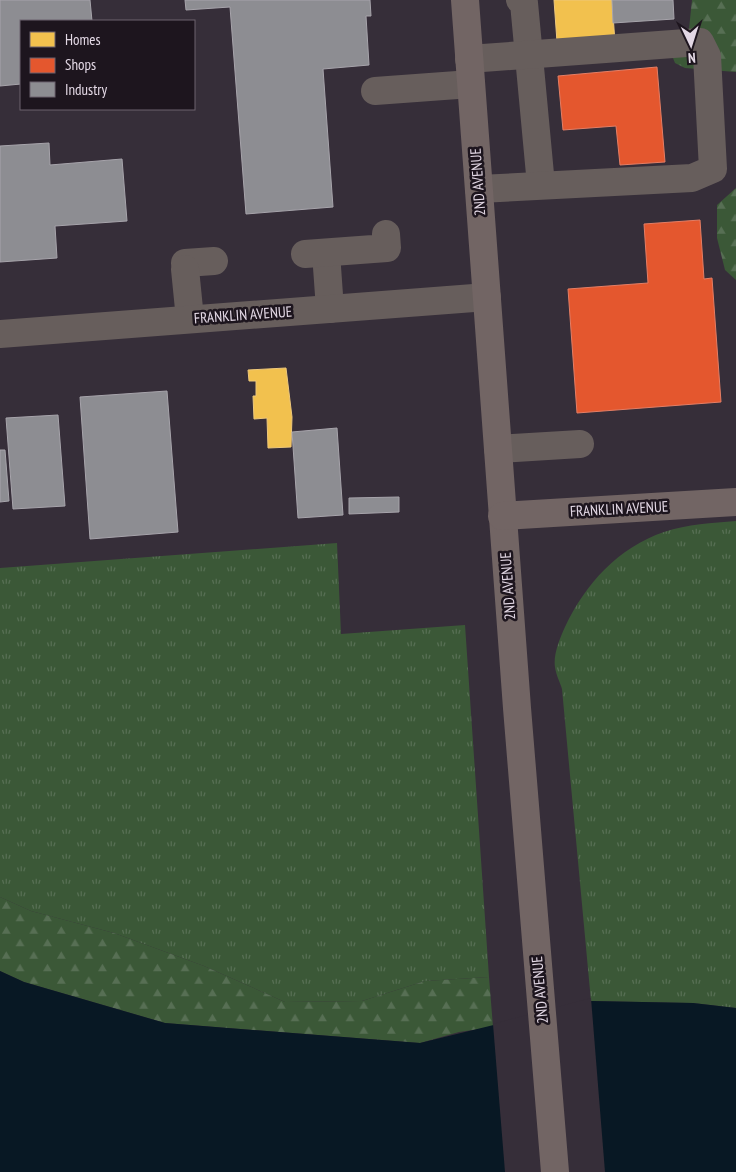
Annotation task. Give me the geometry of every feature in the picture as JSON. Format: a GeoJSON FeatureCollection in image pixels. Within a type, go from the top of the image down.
{"type":"FeatureCollection","features":[{"type":"Feature","properties":{"kind":"main road","name":"2ND AVENUE"},"geometry":{"type":"LineString","coordinates":[[465,0],[502,516],[555,1172]]}},
{"type":"Feature","properties":{"kind":"main road","name":"FRANKLIN AVENUE"},"geometry":{"type":"LineString","coordinates":[[502,516],[736,502]]}},
{"type":"Feature","properties":{"kind":"street"},"geometry":{"type":"LineString","coordinates":[[520,0],[524,2],[541,185]]}},
{"type":"Feature","properties":{"kind":"street"},"geometry":{"type":"LineString","coordinates":[[375,91],[470,72],[530,56],[700,42],[707,56],[712,169],[692,178],[479,189]]}},
{"type":"Feature","properties":{"kind":"street"},"geometry":{"type":"LineString","coordinates":[[330,309],[315,254],[387,248],[386,234]]}},
{"type":"Feature","properties":{"kind":"street"},"geometry":{"type":"LineString","coordinates":[[190,319],[185,266],[214,261]]}},
{"type":"Feature","properties":{"kind":"street","name":"FRANKLIN AVENUE"},"geometry":{"type":"LineString","coordinates":[[0,334],[487,297]]}},
{"type":"Feature","properties":{"kind":"street"},"geometry":{"type":"LineString","coordinates":[[498,449],[580,444]]}},
{"type":"Feature","properties":{"kind":"green space"},"geometry":{"type":"Polygon","coordinates":[[[692,0],[736,0],[736,72],[685,68],[675,63],[671,53],[689,29],[692,0]]]}},
{"type":"Feature","properties":{"kind":"green space"},"geometry":{"type":"Polygon","coordinates":[[[736,188],[736,280],[725,270],[717,238],[717,205],[736,188]]]}},
{"type":"Feature","properties":{"kind":"green space"},"geometry":{"type":"Polygon","coordinates":[[[736,521],[736,1008],[693,1003],[591,1001],[562,689],[555,667],[557,647],[573,611],[593,582],[618,557],[632,547],[673,529],[700,524],[736,521]]]}},
{"type":"Feature","properties":{"kind":"green space"},"geometry":{"type":"Polygon","coordinates":[[[337,543],[341,634],[465,625],[489,977],[425,981],[362,1001],[285,1002],[204,966],[114,933],[31,911],[0,897],[0,568],[337,543]]]}},
{"type":"Feature","properties":{"kind":"green space"},"geometry":{"type":"Polygon","coordinates":[[[0,897],[31,911],[114,933],[204,966],[285,1002],[362,1001],[425,981],[489,977],[493,1027],[459,1032],[420,1043],[165,1023],[24,982],[0,971],[0,897]]]}},
{"type":"Feature","properties":{"kind":"water"},"geometry":{"type":"Polygon","coordinates":[[[0,971],[24,982],[165,1023],[420,1043],[591,1001],[693,1003],[736,1008],[736,1172],[0,1172],[0,971]]]}},
{"type":"Feature","properties":{"kind":"pier"},"geometry":{"type":"Polygon","coordinates":[[[591,998],[605,1172],[505,1172],[493,1024],[591,998]]]}},
{"type":"Feature","properties":{"kind":"building: Homes"},"geometry":{"type":"Polygon","coordinates":[[[554,0],[612,0],[615,43],[557,42],[554,0]]]}},
{"type":"Feature","properties":{"kind":"building: Homes"},"geometry":{"type":"Polygon","coordinates":[[[286,368],[292,417],[291,447],[268,448],[267,418],[254,419],[253,396],[256,396],[256,381],[249,381],[248,370],[286,368]]]}},
{"type":"Feature","properties":{"kind":"building: Shops"},"geometry":{"type":"Polygon","coordinates":[[[657,67],[665,162],[620,165],[616,126],[563,130],[558,76],[657,67]]]}},
{"type":"Feature","properties":{"kind":"building: Shops"},"geometry":{"type":"Polygon","coordinates":[[[700,220],[704,279],[712,278],[721,402],[577,413],[568,289],[648,283],[644,224],[700,220]]]}},
{"type":"Feature","properties":{"kind":"building: Industry"},"geometry":{"type":"Polygon","coordinates":[[[0,0],[90,0],[92,20],[20,20],[20,84],[0,86],[0,0]]]}},
{"type":"Feature","properties":{"kind":"building: Industry"},"geometry":{"type":"Polygon","coordinates":[[[185,0],[370,0],[371,16],[366,16],[369,65],[323,69],[333,207],[246,214],[230,7],[186,10],[185,0]]]}},
{"type":"Feature","properties":{"kind":"building: Industry"},"geometry":{"type":"Polygon","coordinates":[[[612,0],[673,0],[674,19],[613,23],[612,0]]]}},
{"type":"Feature","properties":{"kind":"building: Industry"},"geometry":{"type":"Polygon","coordinates":[[[49,143],[50,165],[122,159],[127,221],[55,226],[57,258],[0,262],[0,146],[49,143]]]}},
{"type":"Feature","properties":{"kind":"building: Industry"},"geometry":{"type":"Polygon","coordinates":[[[167,391],[178,532],[90,539],[80,397],[167,391]]]}},
{"type":"Feature","properties":{"kind":"building: Industry"},"geometry":{"type":"Polygon","coordinates":[[[58,415],[65,506],[13,509],[6,418],[58,415]]]}},
{"type":"Feature","properties":{"kind":"building: Industry"},"geometry":{"type":"Polygon","coordinates":[[[337,428],[343,515],[298,518],[292,432],[337,428]]]}},
{"type":"Feature","properties":{"kind":"building: Industry"},"geometry":{"type":"Polygon","coordinates":[[[0,450],[5,450],[9,501],[0,502],[0,450]]]}},
{"type":"Feature","properties":{"kind":"building: Industry"},"geometry":{"type":"Polygon","coordinates":[[[399,497],[399,512],[349,514],[349,498],[399,497]]]}}]}
